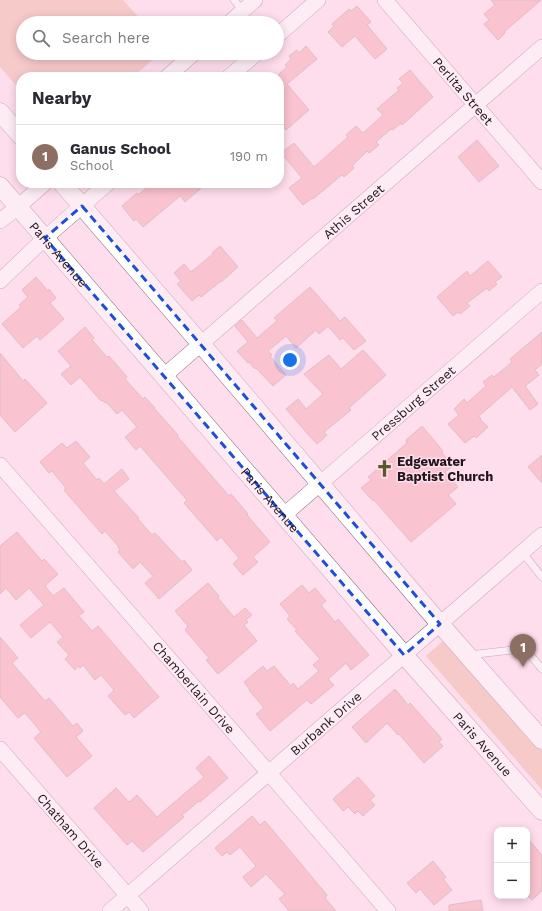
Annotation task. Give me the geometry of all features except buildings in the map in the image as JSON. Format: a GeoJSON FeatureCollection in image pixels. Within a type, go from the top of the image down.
{"type":"FeatureCollection","features":[{"type":"Feature","properties":{"kind":"street"},"geometry":{"type":"LineString","coordinates":[[232,16],[238,5],[255,0]]}},
{"type":"Feature","properties":{"kind":"street"},"geometry":{"type":"LineString","coordinates":[[284,30],[318,0]]}},
{"type":"Feature","properties":{"kind":"street","name":"Perlita Street"},"geometry":{"type":"LineString","coordinates":[[385,0],[542,182]]}},
{"type":"Feature","properties":{"kind":"street","name":"Athis Street"},"geometry":{"type":"LineString","coordinates":[[164,376],[542,47]]}},
{"type":"Feature","properties":{"kind":"street"},"geometry":{"type":"LineString","coordinates":[[173,72],[186,60]]}},
{"type":"Feature","properties":{"kind":"street"},"geometry":{"type":"LineString","coordinates":[[235,72],[249,60]]}},
{"type":"Feature","properties":{"kind":"street"},"geometry":{"type":"LineString","coordinates":[[0,112],[16,130]]}},
{"type":"Feature","properties":{"kind":"street","name":"Paris Avenue"},"geometry":{"type":"LineString","coordinates":[[0,186],[404,655],[542,811]]}},
{"type":"Feature","properties":{"kind":"street"},"geometry":{"type":"LineString","coordinates":[[0,221],[39,188]]}},
{"type":"Feature","properties":{"kind":"street"},"geometry":{"type":"LineString","coordinates":[[66,188],[440,624],[542,740]]}},
{"type":"Feature","properties":{"kind":"street"},"geometry":{"type":"LineString","coordinates":[[0,281],[45,238],[102,188]]}},
{"type":"Feature","properties":{"kind":"street","name":"Pressburg Street"},"geometry":{"type":"LineString","coordinates":[[284,515],[542,291]]}},
{"type":"Feature","properties":{"kind":"street","name":"Chamberlain Drive"},"geometry":{"type":"LineString","coordinates":[[0,465],[388,911]]}},
{"type":"Feature","properties":{"kind":"street","name":"Burbank Drive"},"geometry":{"type":"LineString","coordinates":[[110,911],[542,535]]}},
{"type":"Feature","properties":{"kind":"street","name":"Chatham Drive"},"geometry":{"type":"LineString","coordinates":[[2,757],[141,911]]}},
{"type":"Feature","properties":{"kind":"lane"},"geometry":{"type":"LineString","coordinates":[[522,552],[542,576]]}},
{"type":"Feature","properties":{"kind":"lane"},"geometry":{"type":"LineString","coordinates":[[468,656],[513,650],[531,656],[542,668]]}},
{"type":"Feature","properties":{"kind":"highlighted area"},"geometry":{"type":"Polygon","coordinates":[[[82,206],[440,624],[404,655],[45,238],[82,206]]]}},
{"type":"Feature","properties":{"kind":"shaded area"},"geometry":{"type":"Polygon","coordinates":[[[0,0],[123,0],[138,16],[16,16],[16,60],[152,60],[139,72],[16,72],[16,85],[0,67],[0,0]]]}},
{"type":"Feature","properties":{"kind":"shaded area"},"geometry":{"type":"Polygon","coordinates":[[[445,639],[542,751],[542,790],[426,656],[445,639]]]}},
{"type":"Feature","properties":{"kind":"place","name":"Edgewater Baptist Church"},"geometry":{"type":"Point","coordinates":[384,468]}},
{"type":"Feature","properties":{"kind":"place","name":"Ganus School"},"geometry":{"type":"Point","coordinates":[523,667]}}]}
